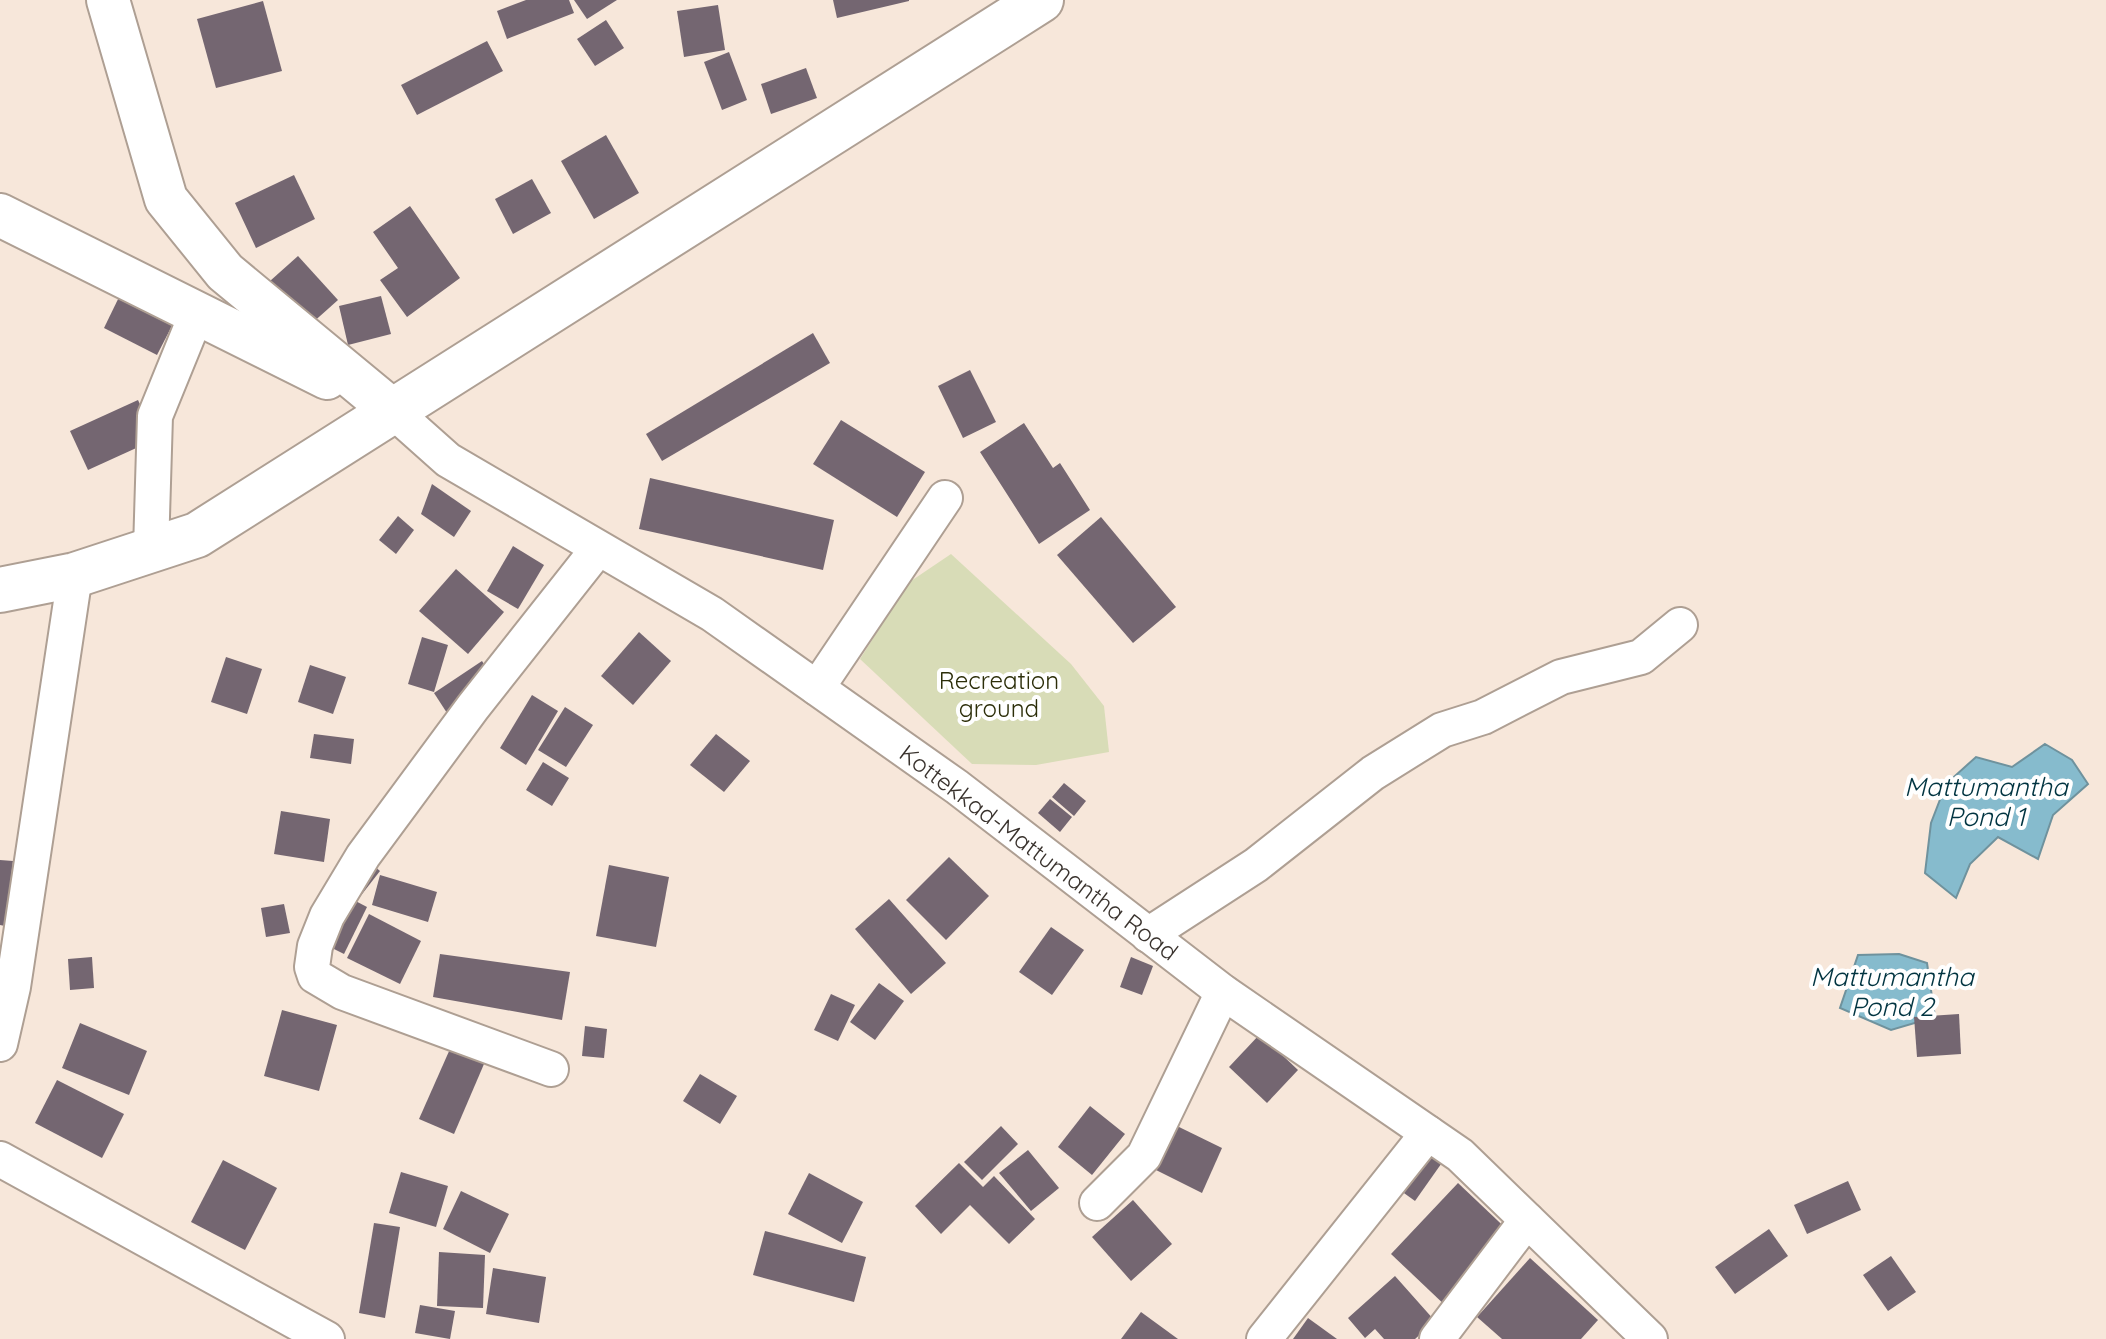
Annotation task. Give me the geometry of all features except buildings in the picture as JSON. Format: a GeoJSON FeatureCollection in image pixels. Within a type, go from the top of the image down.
{"type":"FeatureCollection","features":[{"type":"Feature","properties":{"kind":"main road"},"geometry":{"type":"LineString","coordinates":[[0,590],[75,575],[197,535],[1041,0]]}},
{"type":"Feature","properties":{"kind":"street"},"geometry":{"type":"LineString","coordinates":[[108,0],[166,199],[225,272],[393,411]]}},
{"type":"Feature","properties":{"kind":"street"},"geometry":{"type":"LineString","coordinates":[[0,215],[393,411]]}},
{"type":"Feature","properties":{"kind":"street"},"geometry":{"type":"LineString","coordinates":[[151,550],[155,416],[197,313]]}},
{"type":"Feature","properties":{"kind":"street","name":"Kottekkad-Mattumantha Road"},"geometry":{"type":"LineString","coordinates":[[393,411],[448,460],[597,550],[712,614],[957,787],[1223,992],[1460,1155],[1650,1339]]}},
{"type":"Feature","properties":{"kind":"street"},"geometry":{"type":"LineString","coordinates":[[817,688],[945,498]]}},
{"type":"Feature","properties":{"kind":"street"},"geometry":{"type":"LineString","coordinates":[[551,1069],[342,992],[315,976],[312,967],[327,916],[363,856],[473,707],[597,550]]}},
{"type":"Feature","properties":{"kind":"street"},"geometry":{"type":"LineString","coordinates":[[0,1044],[13,987],[75,575]]}},
{"type":"Feature","properties":{"kind":"street"},"geometry":{"type":"LineString","coordinates":[[1148,935],[1256,865],[1373,773],[1442,730],[1483,717],[1561,677],[1641,657],[1680,625]]}},
{"type":"Feature","properties":{"kind":"street"},"geometry":{"type":"LineString","coordinates":[[1097,1203],[1144,1156],[1223,992]]}},
{"type":"Feature","properties":{"kind":"street"},"geometry":{"type":"LineString","coordinates":[[1264,1339],[1428,1133]]}},
{"type":"Feature","properties":{"kind":"street"},"geometry":{"type":"LineString","coordinates":[[0,1159],[327,1339]]}},
{"type":"Feature","properties":{"kind":"street"},"geometry":{"type":"LineString","coordinates":[[1437,1339],[1527,1220]]}},
{"type":"Feature","properties":{"kind":"green space","name":"Recreation ground"},"geometry":{"type":"Polygon","coordinates":[[[951,554],[1071,664],[1104,706],[1109,752],[1036,765],[972,764],[860,659],[908,583],[951,554]]]}},
{"type":"Feature","properties":{"kind":"water","name":"Mattumantha Pond 1"},"geometry":{"type":"Polygon","coordinates":[[[2045,744],[2072,760],[2088,784],[2053,815],[2038,859],[1998,837],[1970,864],[1956,898],[1925,873],[1931,823],[1946,784],[1976,757],[2012,767],[2045,744]]]}},
{"type":"Feature","properties":{"kind":"water","name":"Mattumantha Pond 2"},"geometry":{"type":"Polygon","coordinates":[[[1899,954],[1927,963],[1935,1017],[1891,1030],[1840,1008],[1858,955],[1899,954]]]}}]}
